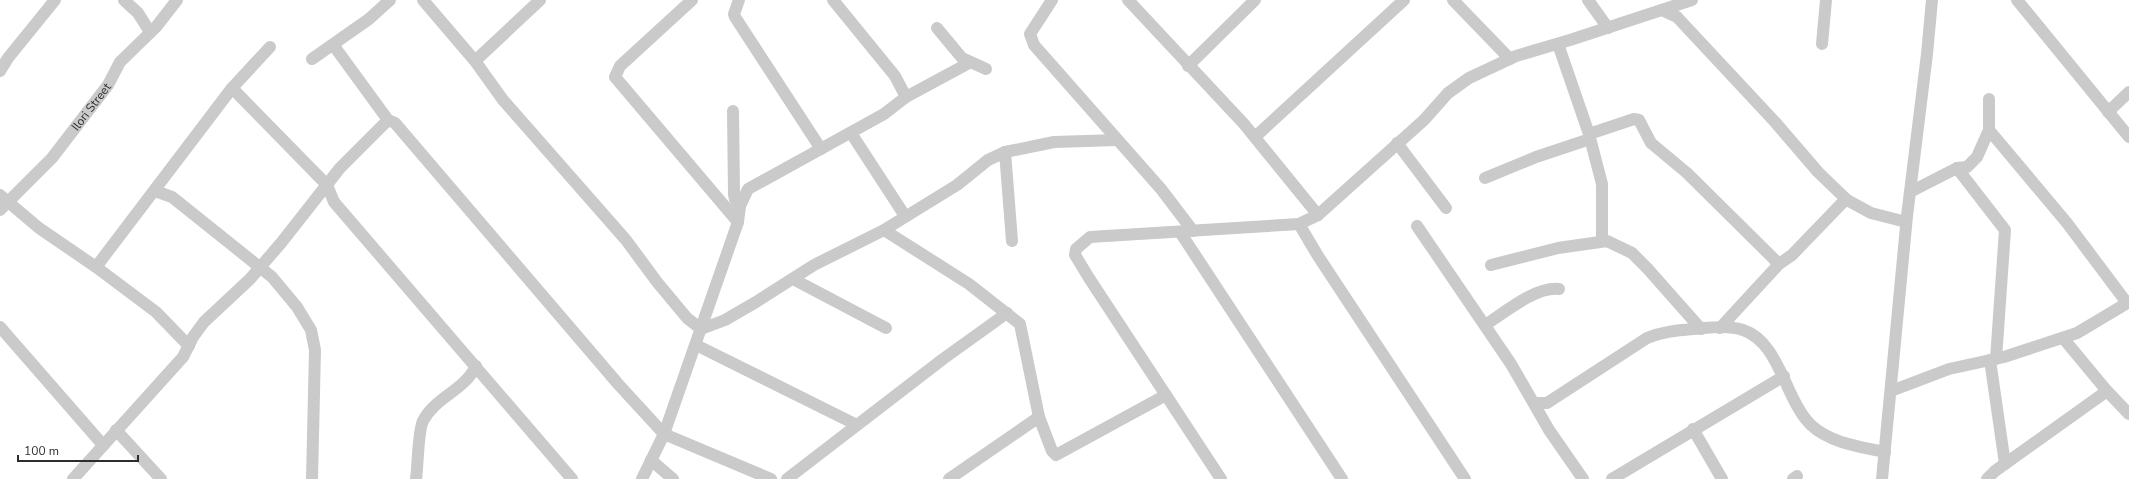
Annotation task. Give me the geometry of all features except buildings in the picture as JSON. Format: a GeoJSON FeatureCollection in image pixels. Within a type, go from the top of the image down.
{"type":"FeatureCollection","features":[{"type":"Feature","properties":{"kind":"street"},"geometry":{"type":"LineString","coordinates":[[0,71],[8,58],[55,0]]}},
{"type":"Feature","properties":{"kind":"street"},"geometry":{"type":"LineString","coordinates":[[124,0],[138,13],[150,32]]}},
{"type":"Feature","properties":{"kind":"street","name":"Ilori Street"},"geometry":{"type":"LineString","coordinates":[[3,202],[52,158],[104,90],[120,62],[150,32],[177,0]]}},
{"type":"Feature","properties":{"kind":"street"},"geometry":{"type":"LineString","coordinates":[[312,59],[334,46],[369,19],[390,0]]}},
{"type":"Feature","properties":{"kind":"street"},"geometry":{"type":"LineString","coordinates":[[423,0],[475,61],[503,100],[626,240],[657,282],[687,318],[701,329]]}},
{"type":"Feature","properties":{"kind":"street"},"geometry":{"type":"LineString","coordinates":[[475,61],[540,0]]}},
{"type":"Feature","properties":{"kind":"street"},"geometry":{"type":"LineString","coordinates":[[692,0],[620,66],[615,76],[738,222]]}},
{"type":"Feature","properties":{"kind":"street"},"geometry":{"type":"LineString","coordinates":[[739,0],[734,14],[735,17],[821,149]]}},
{"type":"Feature","properties":{"kind":"street"},"geometry":{"type":"LineString","coordinates":[[833,0],[895,76],[906,96]]}},
{"type":"Feature","properties":{"kind":"street"},"geometry":{"type":"LineString","coordinates":[[1052,0],[1030,34],[1031,40],[1161,189],[1342,479]]}},
{"type":"Feature","properties":{"kind":"street"},"geometry":{"type":"LineString","coordinates":[[1128,0],[1255,137],[1318,215]]}},
{"type":"Feature","properties":{"kind":"street"},"geometry":{"type":"LineString","coordinates":[[1188,66],[1255,0]]}},
{"type":"Feature","properties":{"kind":"street"},"geometry":{"type":"LineString","coordinates":[[1255,137],[1404,0]]}},
{"type":"Feature","properties":{"kind":"street"},"geometry":{"type":"LineString","coordinates":[[1453,0],[1510,59]]}},
{"type":"Feature","properties":{"kind":"street"},"geometry":{"type":"LineString","coordinates":[[1588,0],[1608,28]]}},
{"type":"Feature","properties":{"kind":"street"},"geometry":{"type":"LineString","coordinates":[[1822,44],[1826,0]]}},
{"type":"Feature","properties":{"kind":"street"},"geometry":{"type":"LineString","coordinates":[[1882,479],[1906,222],[1932,0]]}},
{"type":"Feature","properties":{"kind":"street"},"geometry":{"type":"LineString","coordinates":[[2017,0],[2129,137]]}},
{"type":"Feature","properties":{"kind":"street"},"geometry":{"type":"LineString","coordinates":[[1219,478],[1075,255],[1076,249],[1090,237],[1299,224],[1318,215],[1424,120],[1448,93],[1469,78],[1510,59],[1687,1]]}},
{"type":"Feature","properties":{"kind":"street"},"geometry":{"type":"LineString","coordinates":[[1676,17],[1687,1]]}},
{"type":"Feature","properties":{"kind":"street"},"geometry":{"type":"LineString","coordinates":[[1662,10],[1676,17],[1775,122],[1818,172],[1846,199],[1871,213],[1906,222]]}},
{"type":"Feature","properties":{"kind":"street"},"geometry":{"type":"LineString","coordinates":[[937,28],[962,58],[969,63],[986,69]]}},
{"type":"Feature","properties":{"kind":"street"},"geometry":{"type":"LineString","coordinates":[[1558,44],[1589,137],[1602,184],[1602,241]]}},
{"type":"Feature","properties":{"kind":"street"},"geometry":{"type":"LineString","coordinates":[[334,46],[388,120],[395,123],[619,385],[664,434],[770,479]]}},
{"type":"Feature","properties":{"kind":"street"},"geometry":{"type":"LineString","coordinates":[[96,266],[142,204],[155,191],[232,88],[270,47]]}},
{"type":"Feature","properties":{"kind":"street"},"geometry":{"type":"LineString","coordinates":[[642,479],[664,434],[738,222],[740,206],[748,189],[884,114],[906,96],[969,63]]}},
{"type":"Feature","properties":{"kind":"street"},"geometry":{"type":"LineString","coordinates":[[232,88],[327,185],[334,202],[474,371],[485,376],[572,479]]}},
{"type":"Feature","properties":{"kind":"street"},"geometry":{"type":"LineString","coordinates":[[2108,112],[2129,92]]}},
{"type":"Feature","properties":{"kind":"street"},"geometry":{"type":"LineString","coordinates":[[1910,192],[1957,168],[1967,167],[1977,157],[1989,130],[1989,98]]}},
{"type":"Feature","properties":{"kind":"street"},"geometry":{"type":"LineString","coordinates":[[733,111],[734,194],[735,200],[740,206]]}},
{"type":"Feature","properties":{"kind":"street"},"geometry":{"type":"LineString","coordinates":[[1485,178],[1634,119],[1639,120],[1651,143],[1687,173],[1779,264]]}},
{"type":"Feature","properties":{"kind":"street"},"geometry":{"type":"LineString","coordinates":[[73,479],[183,357],[204,322],[235,295],[259,268],[340,168],[388,120]]}},
{"type":"Feature","properties":{"kind":"street"},"geometry":{"type":"LineString","coordinates":[[1890,391],[1949,368],[1993,360],[2077,333],[2128,302],[2067,223],[1989,130]]}},
{"type":"Feature","properties":{"kind":"street"},"geometry":{"type":"LineString","coordinates":[[851,133],[904,216]]}},
{"type":"Feature","properties":{"kind":"street"},"geometry":{"type":"LineString","coordinates":[[701,329],[725,320],[814,265],[884,230],[904,216],[957,185],[988,160],[1005,152],[1054,142],[1117,140]]}},
{"type":"Feature","properties":{"kind":"street"},"geometry":{"type":"LineString","coordinates":[[1397,143],[1446,208]]}},
{"type":"Feature","properties":{"kind":"street"},"geometry":{"type":"LineString","coordinates":[[1005,152],[1012,241]]}},
{"type":"Feature","properties":{"kind":"street"},"geometry":{"type":"LineString","coordinates":[[1957,168],[2005,230],[1993,360],[2005,464]]}},
{"type":"Feature","properties":{"kind":"street"},"geometry":{"type":"LineString","coordinates":[[155,191],[172,198],[272,277],[297,307],[314,339],[312,479]]}},
{"type":"Feature","properties":{"kind":"street"},"geometry":{"type":"LineString","coordinates":[[1720,328],[1779,264],[1792,255],[1846,199]]}},
{"type":"Feature","properties":{"kind":"street"},"geometry":{"type":"LineString","coordinates":[[3,202],[96,266],[156,312],[189,346]]}},
{"type":"Feature","properties":{"kind":"street"},"geometry":{"type":"LineString","coordinates":[[1299,224],[1318,256],[1465,479]]}},
{"type":"Feature","properties":{"kind":"street"},"geometry":{"type":"LineString","coordinates":[[1417,226],[1511,364],[1540,403],[1541,415],[1549,430],[1583,479]]}},
{"type":"Feature","properties":{"kind":"street"},"geometry":{"type":"LineString","coordinates":[[884,230],[969,284],[1020,324],[1039,417],[1052,451],[1056,455],[1166,395]]}},
{"type":"Feature","properties":{"kind":"street"},"geometry":{"type":"LineString","coordinates":[[1491,266],[1558,248],[1602,241],[1620,246],[1637,258],[1701,329]]}},
{"type":"Feature","properties":{"kind":"street"},"geometry":{"type":"LineString","coordinates":[[793,279],[886,328]]}},
{"type":"Feature","properties":{"kind":"street"},"geometry":{"type":"LineString","coordinates":[[1485,325],[1532,295],[1550,288],[1559,289]]}},
{"type":"Feature","properties":{"kind":"street"},"geometry":{"type":"LineString","coordinates":[[787,479],[1007,313]]}},
{"type":"Feature","properties":{"kind":"street"},"geometry":{"type":"LineString","coordinates":[[0,326],[104,445]]}},
{"type":"Feature","properties":{"kind":"street"},"geometry":{"type":"LineString","coordinates":[[1540,403],[1647,338],[1661,332],[1720,328],[1743,329],[1753,335],[1764,346],[1784,376],[1796,406],[1811,425],[1824,434],[1853,445],[1885,452]]}},
{"type":"Feature","properties":{"kind":"street"},"geometry":{"type":"LineString","coordinates":[[2063,338],[2107,391],[2129,414]]}},
{"type":"Feature","properties":{"kind":"street"},"geometry":{"type":"LineString","coordinates":[[696,345],[857,426]]}},
{"type":"Feature","properties":{"kind":"street"},"geometry":{"type":"LineString","coordinates":[[416,479],[422,422],[427,414],[474,371]]}},
{"type":"Feature","properties":{"kind":"street"},"geometry":{"type":"LineString","coordinates":[[1612,479],[1693,429],[1784,376]]}},
{"type":"Feature","properties":{"kind":"street"},"geometry":{"type":"LineString","coordinates":[[1987,479],[2005,464],[2107,391]]}},
{"type":"Feature","properties":{"kind":"street"},"geometry":{"type":"LineString","coordinates":[[954,478],[1039,417]]}},
{"type":"Feature","properties":{"kind":"street"},"geometry":{"type":"LineString","coordinates":[[1693,429],[1722,479]]}},
{"type":"Feature","properties":{"kind":"street"},"geometry":{"type":"LineString","coordinates":[[116,430],[161,479]]}},
{"type":"Feature","properties":{"kind":"street"},"geometry":{"type":"LineString","coordinates":[[651,460],[673,479]]}}]}
